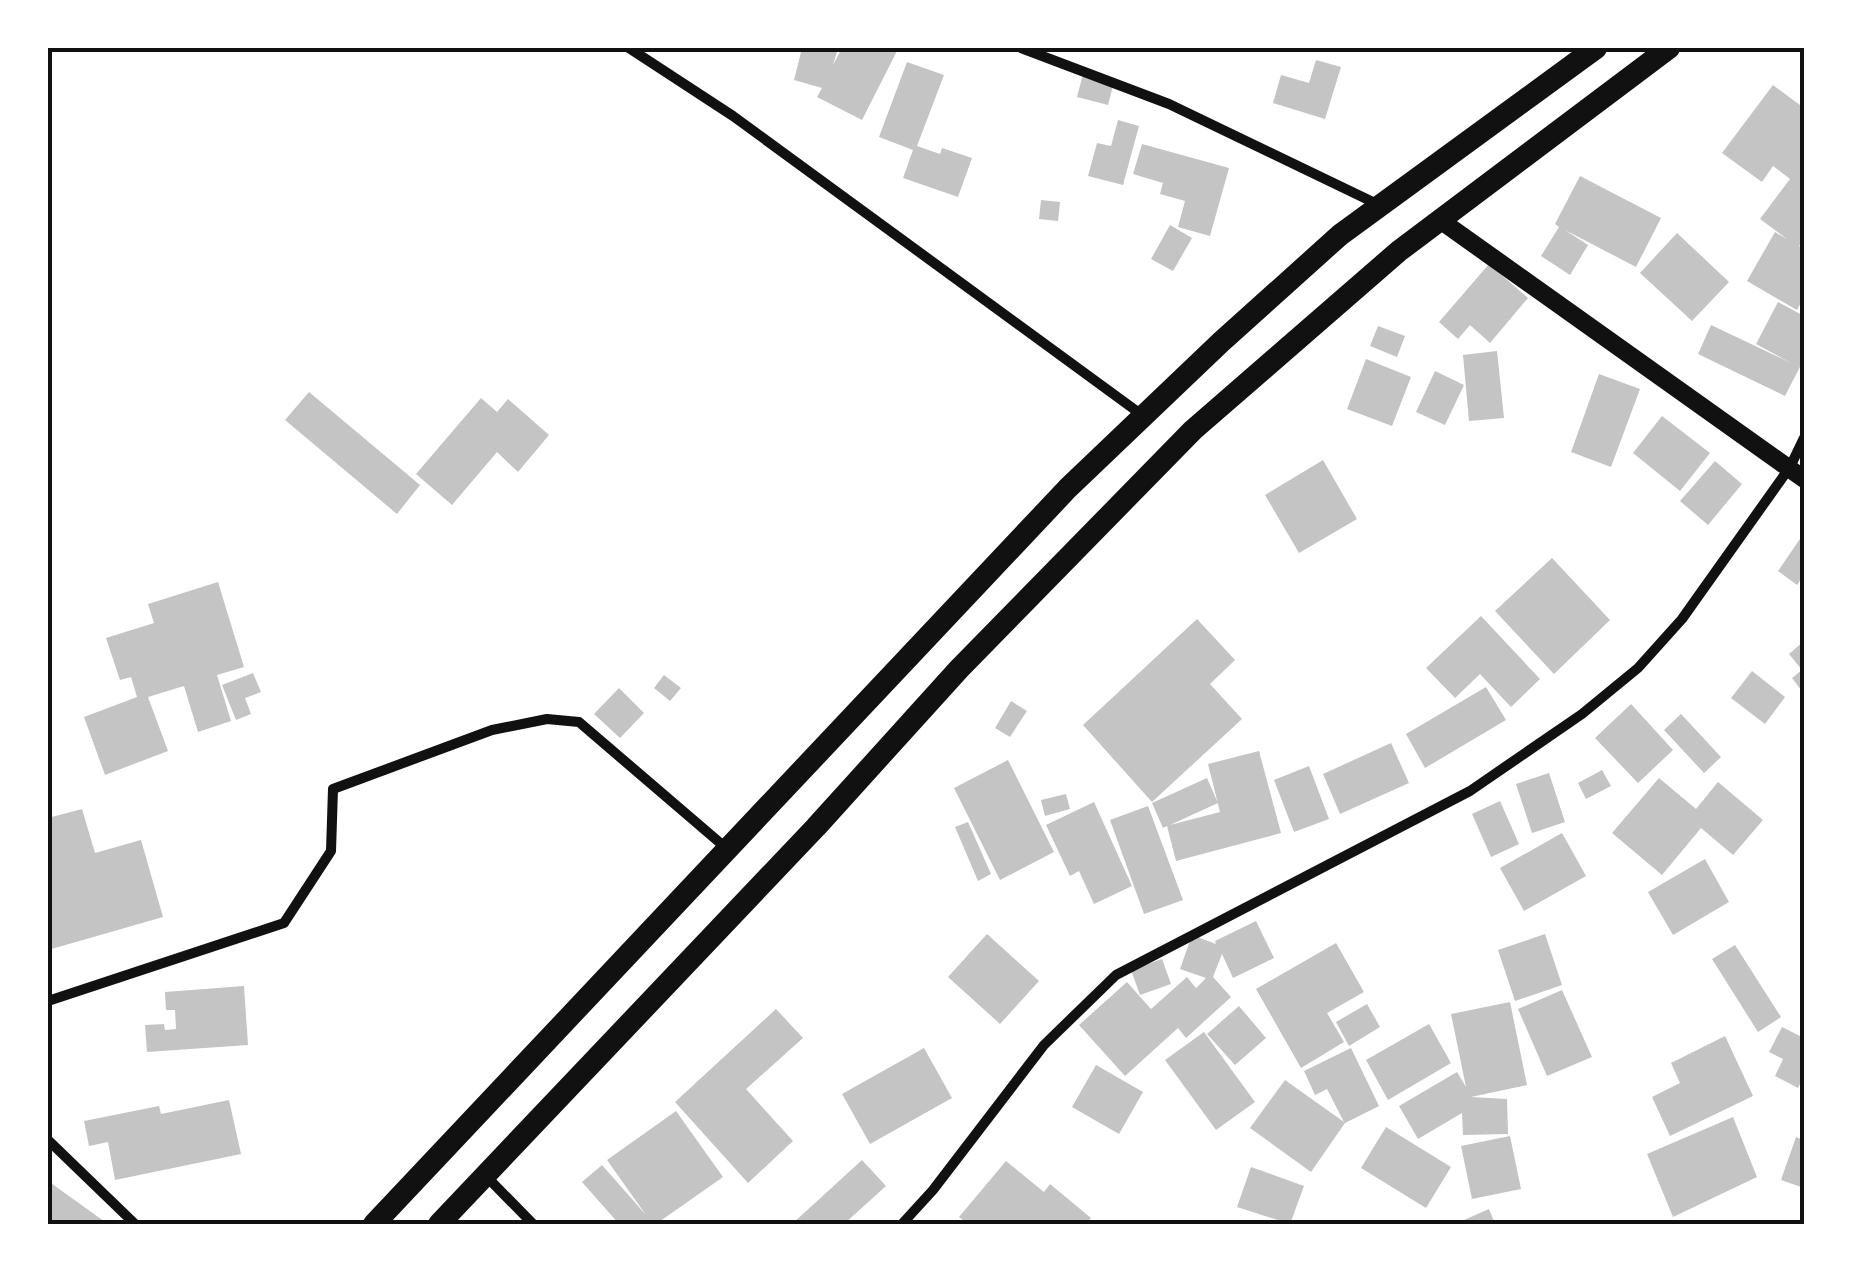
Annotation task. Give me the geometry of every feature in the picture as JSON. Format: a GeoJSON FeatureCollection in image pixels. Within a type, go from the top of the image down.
{"type":"FeatureCollection","features":[{"type":"Feature","properties":{"kind":"main road"},"geometry":{"type":"LineString","coordinates":[[374,1224],[1068,488],[1327,246],[1596,48]]}},
{"type":"Feature","properties":{"kind":"main road"},"geometry":{"type":"LineString","coordinates":[[439,1224],[816,827],[959,669],[1193,430],[1399,250],[1669,48]]}},
{"type":"Feature","properties":{"kind":"street"},"geometry":{"type":"LineString","coordinates":[[628,48],[733,116],[1143,416]]}},
{"type":"Feature","properties":{"kind":"street"},"geometry":{"type":"LineString","coordinates":[[1021,48],[1168,104],[1380,206]]}},
{"type":"Feature","properties":{"kind":"street"},"geometry":{"type":"LineString","coordinates":[[1440,220],[1797,473]]}},
{"type":"Feature","properties":{"kind":"street"},"geometry":{"type":"LineString","coordinates":[[902,1224],[933,1190],[1044,1045],[1116,975],[1470,791],[1582,714],[1638,668],[1797,473],[1804,438]]}},
{"type":"Feature","properties":{"kind":"street"},"geometry":{"type":"LineString","coordinates":[[48,1001],[284,924],[331,851],[333,790],[492,730],[546,719],[579,722],[728,850]]}},
{"type":"Feature","properties":{"kind":"street"},"geometry":{"type":"LineString","coordinates":[[48,1140],[136,1224]]}},
{"type":"Feature","properties":{"kind":"street"},"geometry":{"type":"LineString","coordinates":[[484,1175],[533,1224]]}},
{"type":"Feature","properties":{"kind":"building"},"geometry":{"type":"Polygon","coordinates":[[[802,48],[838,48],[833,65],[842,48],[897,51],[862,120],[817,97],[822,88],[794,80],[802,48]]]}},
{"type":"Feature","properties":{"kind":"building"},"geometry":{"type":"Polygon","coordinates":[[[1316,60],[1341,67],[1325,119],[1273,103],[1281,75],[1309,83],[1316,60]]]}},
{"type":"Feature","properties":{"kind":"building"},"geometry":{"type":"Polygon","coordinates":[[[907,62],[944,75],[917,146],[940,154],[942,148],[972,158],[958,197],[903,178],[913,150],[879,137],[907,62]]]}},
{"type":"Feature","properties":{"kind":"building"},"geometry":{"type":"Polygon","coordinates":[[[1083,74],[1114,82],[1108,105],[1077,97],[1083,74]]]}},
{"type":"Feature","properties":{"kind":"building"},"geometry":{"type":"Polygon","coordinates":[[[1773,85],[1804,108],[1804,177],[1800,184],[1804,187],[1804,239],[1799,246],[1804,249],[1804,297],[1797,310],[1747,281],[1775,232],[1787,239],[1760,219],[1790,179],[1773,166],[1762,182],[1722,153],[1773,85]]]}},
{"type":"Feature","properties":{"kind":"building"},"geometry":{"type":"Polygon","coordinates":[[[1118,120],[1139,126],[1123,185],[1088,176],[1097,143],[1111,146],[1118,120]]]}},
{"type":"Feature","properties":{"kind":"building"},"geometry":{"type":"Polygon","coordinates":[[[1142,144],[1229,168],[1210,236],[1178,227],[1185,201],[1160,194],[1163,183],[1133,174],[1142,144]]]}},
{"type":"Feature","properties":{"kind":"building"},"geometry":{"type":"Polygon","coordinates":[[[1580,176],[1661,218],[1636,267],[1565,230],[1588,245],[1570,275],[1541,256],[1559,227],[1555,224],[1580,176]]]}},
{"type":"Feature","properties":{"kind":"building"},"geometry":{"type":"Polygon","coordinates":[[[1041,200],[1060,202],[1058,221],[1039,219],[1041,200]]]}},
{"type":"Feature","properties":{"kind":"building"},"geometry":{"type":"Polygon","coordinates":[[[1170,225],[1192,238],[1173,271],[1151,259],[1170,225]]]}},
{"type":"Feature","properties":{"kind":"building"},"geometry":{"type":"Polygon","coordinates":[[[1677,233],[1729,282],[1692,321],[1640,273],[1677,233]]]}},
{"type":"Feature","properties":{"kind":"building"},"geometry":{"type":"Polygon","coordinates":[[[1489,264],[1528,298],[1490,343],[1470,325],[1458,339],[1439,322],[1489,264]]]}},
{"type":"Feature","properties":{"kind":"building"},"geometry":{"type":"Polygon","coordinates":[[[1778,302],[1804,316],[1804,359],[1785,396],[1698,354],[1711,325],[1791,363],[1756,344],[1778,302]]]}},
{"type":"Feature","properties":{"kind":"building"},"geometry":{"type":"Polygon","coordinates":[[[1378,326],[1405,336],[1397,357],[1370,346],[1378,326]]]}},
{"type":"Feature","properties":{"kind":"building"},"geometry":{"type":"Polygon","coordinates":[[[1497,351],[1504,418],[1469,421],[1463,355],[1497,351]]]}},
{"type":"Feature","properties":{"kind":"building"},"geometry":{"type":"Polygon","coordinates":[[[1366,359],[1411,377],[1392,426],[1347,409],[1366,359]]]}},
{"type":"Feature","properties":{"kind":"building"},"geometry":{"type":"Polygon","coordinates":[[[1435,371],[1464,385],[1445,425],[1416,412],[1435,371]]]}},
{"type":"Feature","properties":{"kind":"building"},"geometry":{"type":"Polygon","coordinates":[[[1599,374],[1640,389],[1611,467],[1571,452],[1599,374]]]}},
{"type":"Feature","properties":{"kind":"building"},"geometry":{"type":"Polygon","coordinates":[[[309,392],[420,485],[397,514],[285,420],[309,392]]]}},
{"type":"Feature","properties":{"kind":"building"},"geometry":{"type":"Polygon","coordinates":[[[481,398],[497,412],[508,399],[549,435],[518,472],[497,452],[452,505],[416,474],[481,398]]]}},
{"type":"Feature","properties":{"kind":"building"},"geometry":{"type":"Polygon","coordinates":[[[1662,416],[1710,453],[1680,491],[1633,453],[1662,416]]]}},
{"type":"Feature","properties":{"kind":"building"},"geometry":{"type":"Polygon","coordinates":[[[1323,460],[1357,519],[1299,553],[1265,495],[1323,460]]]}},
{"type":"Feature","properties":{"kind":"building"},"geometry":{"type":"Polygon","coordinates":[[[1715,461],[1742,484],[1708,525],[1680,501],[1715,461]]]}},
{"type":"Feature","properties":{"kind":"building"},"geometry":{"type":"Polygon","coordinates":[[[1804,533],[1804,575],[1797,585],[1778,571],[1804,533]]]}},
{"type":"Feature","properties":{"kind":"building"},"geometry":{"type":"Polygon","coordinates":[[[1552,558],[1610,620],[1554,674],[1495,611],[1552,558]]]}},
{"type":"Feature","properties":{"kind":"building"},"geometry":{"type":"Polygon","coordinates":[[[218,582],[244,667],[217,675],[231,721],[198,732],[184,686],[148,697],[168,751],[105,775],[84,717],[137,697],[131,677],[120,680],[106,638],[154,623],[148,604],[218,582]]]}},
{"type":"Feature","properties":{"kind":"building"},"geometry":{"type":"Polygon","coordinates":[[[1481,616],[1540,679],[1511,707],[1480,674],[1455,698],[1426,668],[1481,616]]]}},
{"type":"Feature","properties":{"kind":"building"},"geometry":{"type":"Polygon","coordinates":[[[1197,619],[1235,660],[1210,684],[1242,719],[1152,802],[1083,725],[1197,619]]]}},
{"type":"Feature","properties":{"kind":"building"},"geometry":{"type":"Polygon","coordinates":[[[1804,641],[1804,694],[1792,678],[1802,670],[1789,654],[1804,641]]]}},
{"type":"Feature","properties":{"kind":"building"},"geometry":{"type":"Polygon","coordinates":[[[1752,671],[1785,697],[1765,724],[1731,698],[1752,671]]]}},
{"type":"Feature","properties":{"kind":"building"},"geometry":{"type":"Polygon","coordinates":[[[253,673],[261,692],[245,698],[251,714],[236,720],[222,685],[253,673]]]}},
{"type":"Feature","properties":{"kind":"building"},"geometry":{"type":"Polygon","coordinates":[[[664,675],[681,688],[670,701],[654,688],[664,675]]]}},
{"type":"Feature","properties":{"kind":"building"},"geometry":{"type":"Polygon","coordinates":[[[1486,687],[1506,720],[1425,768],[1406,734],[1486,687]]]}},
{"type":"Feature","properties":{"kind":"building"},"geometry":{"type":"Polygon","coordinates":[[[619,688],[644,713],[620,738],[594,714],[619,688]]]}},
{"type":"Feature","properties":{"kind":"building"},"geometry":{"type":"Polygon","coordinates":[[[1011,701],[1027,711],[1010,737],[995,728],[1011,701]]]}},
{"type":"Feature","properties":{"kind":"building"},"geometry":{"type":"Polygon","coordinates":[[[1631,704],[1673,750],[1638,783],[1595,738],[1631,704]]]}},
{"type":"Feature","properties":{"kind":"building"},"geometry":{"type":"Polygon","coordinates":[[[1681,714],[1721,757],[1704,773],[1664,730],[1681,714]]]}},
{"type":"Feature","properties":{"kind":"building"},"geometry":{"type":"Polygon","coordinates":[[[1391,743],[1409,783],[1340,814],[1323,774],[1391,743]]]}},
{"type":"Feature","properties":{"kind":"building"},"geometry":{"type":"Polygon","coordinates":[[[1259,751],[1281,833],[1176,861],[1167,826],[1163,828],[1152,803],[1207,778],[1217,802],[1208,764],[1259,751]],[[1218,803],[1170,825],[1220,812],[1218,803]]]}},
{"type":"Feature","properties":{"kind":"building"},"geometry":{"type":"Polygon","coordinates":[[[1008,760],[1054,852],[1000,880],[954,788],[1008,760]]]}},
{"type":"Feature","properties":{"kind":"building"},"geometry":{"type":"Polygon","coordinates":[[[1309,766],[1329,819],[1294,832],[1274,780],[1309,766]]]}},
{"type":"Feature","properties":{"kind":"building"},"geometry":{"type":"Polygon","coordinates":[[[1602,770],[1611,786],[1586,799],[1578,783],[1602,770]]]}},
{"type":"Feature","properties":{"kind":"building"},"geometry":{"type":"Polygon","coordinates":[[[1549,773],[1565,822],[1532,833],[1516,784],[1549,773]]]}},
{"type":"Feature","properties":{"kind":"building"},"geometry":{"type":"Polygon","coordinates":[[[1659,778],[1696,809],[1718,782],[1763,820],[1733,855],[1701,828],[1662,875],[1612,833],[1659,778]]]}},
{"type":"Feature","properties":{"kind":"building"},"geometry":{"type":"Polygon","coordinates":[[[1066,794],[1070,809],[1045,816],[1041,800],[1066,794]]]}},
{"type":"Feature","properties":{"kind":"building"},"geometry":{"type":"Polygon","coordinates":[[[1500,801],[1519,844],[1491,857],[1472,814],[1500,801]]]}},
{"type":"Feature","properties":{"kind":"building"},"geometry":{"type":"Polygon","coordinates":[[[1094,802],[1132,886],[1094,904],[1079,871],[1070,876],[1046,825],[1094,802]]]}},
{"type":"Feature","properties":{"kind":"building"},"geometry":{"type":"Polygon","coordinates":[[[1148,806],[1183,900],[1144,914],[1110,820],[1148,806]]]}},
{"type":"Feature","properties":{"kind":"building"},"geometry":{"type":"Polygon","coordinates":[[[82,809],[95,853],[141,840],[163,917],[48,950],[48,818],[82,809]]]}},
{"type":"Feature","properties":{"kind":"building"},"geometry":{"type":"Polygon","coordinates":[[[968,822],[991,874],[978,881],[955,827],[968,822]]]}},
{"type":"Feature","properties":{"kind":"building"},"geometry":{"type":"Polygon","coordinates":[[[1562,833],[1586,876],[1524,911],[1500,868],[1562,833]]]}},
{"type":"Feature","properties":{"kind":"building"},"geometry":{"type":"Polygon","coordinates":[[[1705,859],[1729,902],[1673,935],[1648,892],[1705,859]]]}},
{"type":"Feature","properties":{"kind":"building"},"geometry":{"type":"Polygon","coordinates":[[[1256,921],[1274,958],[1233,978],[1222,954],[1213,977],[1231,997],[1186,1038],[1178,1028],[1125,1076],[1079,1025],[1127,982],[1151,1009],[1187,977],[1196,988],[1206,978],[1180,969],[1192,935],[1216,944],[1215,941],[1256,921]]]}},
{"type":"Feature","properties":{"kind":"building"},"geometry":{"type":"Polygon","coordinates":[[[987,934],[1039,981],[1000,1024],[948,977],[987,934]]]}},
{"type":"Feature","properties":{"kind":"building"},"geometry":{"type":"Polygon","coordinates":[[[1545,934],[1562,985],[1515,1001],[1498,950],[1545,934]]]}},
{"type":"Feature","properties":{"kind":"building"},"geometry":{"type":"Polygon","coordinates":[[[1336,943],[1364,992],[1327,1013],[1344,1042],[1301,1068],[1256,989],[1336,943]]]}},
{"type":"Feature","properties":{"kind":"building"},"geometry":{"type":"Polygon","coordinates":[[[1735,945],[1781,1017],[1758,1032],[1712,959],[1735,945]]]}},
{"type":"Feature","properties":{"kind":"building"},"geometry":{"type":"Polygon","coordinates":[[[1162,959],[1171,984],[1140,995],[1131,970],[1162,959]]]}},
{"type":"Feature","properties":{"kind":"building"},"geometry":{"type":"Polygon","coordinates":[[[244,986],[248,1045],[147,1052],[145,1025],[164,1024],[165,1030],[176,1029],[175,1010],[166,1010],[165,992],[244,986]]]}},
{"type":"Feature","properties":{"kind":"building"},"geometry":{"type":"Polygon","coordinates":[[[1562,990],[1592,1057],[1547,1076],[1518,1009],[1562,990]]]}},
{"type":"Feature","properties":{"kind":"building"},"geometry":{"type":"Polygon","coordinates":[[[1510,1002],[1527,1085],[1471,1097],[1507,1099],[1508,1134],[1463,1135],[1462,1113],[1418,1139],[1399,1106],[1457,1072],[1466,1087],[1451,1014],[1510,1002]]]}},
{"type":"Feature","properties":{"kind":"building"},"geometry":{"type":"Polygon","coordinates":[[[1367,1004],[1380,1027],[1349,1046],[1336,1022],[1367,1004]]]}},
{"type":"Feature","properties":{"kind":"building"},"geometry":{"type":"Polygon","coordinates":[[[1239,1006],[1266,1038],[1235,1065],[1207,1034],[1239,1006]]]}},
{"type":"Feature","properties":{"kind":"building"},"geometry":{"type":"Polygon","coordinates":[[[776,1009],[803,1038],[746,1089],[793,1141],[748,1183],[675,1102],[776,1009]]]}},
{"type":"Feature","properties":{"kind":"building"},"geometry":{"type":"Polygon","coordinates":[[[1429,1024],[1451,1063],[1388,1100],[1366,1060],[1429,1024]]]}},
{"type":"Feature","properties":{"kind":"building"},"geometry":{"type":"Polygon","coordinates":[[[1782,1027],[1804,1038],[1804,1076],[1798,1088],[1775,1076],[1783,1059],[1769,1052],[1782,1027]]]}},
{"type":"Feature","properties":{"kind":"building"},"geometry":{"type":"Polygon","coordinates":[[[1204,1032],[1255,1102],[1216,1130],[1165,1060],[1204,1032]]]}},
{"type":"Feature","properties":{"kind":"building"},"geometry":{"type":"Polygon","coordinates":[[[1725,1036],[1753,1096],[1670,1136],[1652,1097],[1680,1083],[1671,1063],[1725,1036]]]}},
{"type":"Feature","properties":{"kind":"building"},"geometry":{"type":"Polygon","coordinates":[[[924,1048],[952,1098],[870,1144],[842,1094],[924,1048]]]}},
{"type":"Feature","properties":{"kind":"building"},"geometry":{"type":"Polygon","coordinates":[[[1351,1048],[1379,1106],[1345,1123],[1311,1172],[1250,1128],[1285,1080],[1344,1122],[1327,1089],[1315,1095],[1304,1071],[1351,1048]]]}},
{"type":"Feature","properties":{"kind":"building"},"geometry":{"type":"Polygon","coordinates":[[[1096,1065],[1143,1092],[1119,1134],[1072,1107],[1096,1065]]]}},
{"type":"Feature","properties":{"kind":"building"},"geometry":{"type":"Polygon","coordinates":[[[229,1100],[241,1154],[115,1180],[108,1142],[89,1146],[84,1121],[159,1106],[161,1114],[229,1100]]]}},
{"type":"Feature","properties":{"kind":"building"},"geometry":{"type":"Polygon","coordinates":[[[676,1111],[723,1177],[656,1224],[619,1224],[582,1182],[602,1165],[646,1215],[607,1160],[676,1111]]]}},
{"type":"Feature","properties":{"kind":"building"},"geometry":{"type":"Polygon","coordinates":[[[1733,1117],[1757,1177],[1673,1217],[1647,1154],[1733,1117]]]}},
{"type":"Feature","properties":{"kind":"building"},"geometry":{"type":"Polygon","coordinates":[[[1386,1127],[1451,1167],[1426,1208],[1361,1168],[1386,1127]]]}},
{"type":"Feature","properties":{"kind":"building"},"geometry":{"type":"Polygon","coordinates":[[[1510,1136],[1521,1189],[1472,1199],[1461,1146],[1510,1136]]]}},
{"type":"Feature","properties":{"kind":"building"},"geometry":{"type":"Polygon","coordinates":[[[1796,1137],[1804,1140],[1804,1188],[1781,1180],[1796,1137]]]}},
{"type":"Feature","properties":{"kind":"building"},"geometry":{"type":"Polygon","coordinates":[[[862,1160],[886,1186],[844,1224],[792,1224],[862,1160]]]}},
{"type":"Feature","properties":{"kind":"building"},"geometry":{"type":"Polygon","coordinates":[[[1006,1161],[1044,1192],[1050,1184],[1091,1218],[1086,1224],[968,1224],[959,1217],[1006,1161]]]}},
{"type":"Feature","properties":{"kind":"building"},"geometry":{"type":"Polygon","coordinates":[[[1251,1167],[1304,1186],[1290,1224],[1237,1207],[1251,1167]]]}},
{"type":"Feature","properties":{"kind":"building"},"geometry":{"type":"Polygon","coordinates":[[[48,1181],[108,1224],[48,1224],[48,1181]]]}},
{"type":"Feature","properties":{"kind":"building"},"geometry":{"type":"Polygon","coordinates":[[[1489,1209],[1495,1224],[1455,1224],[1489,1209]]]}}]}
